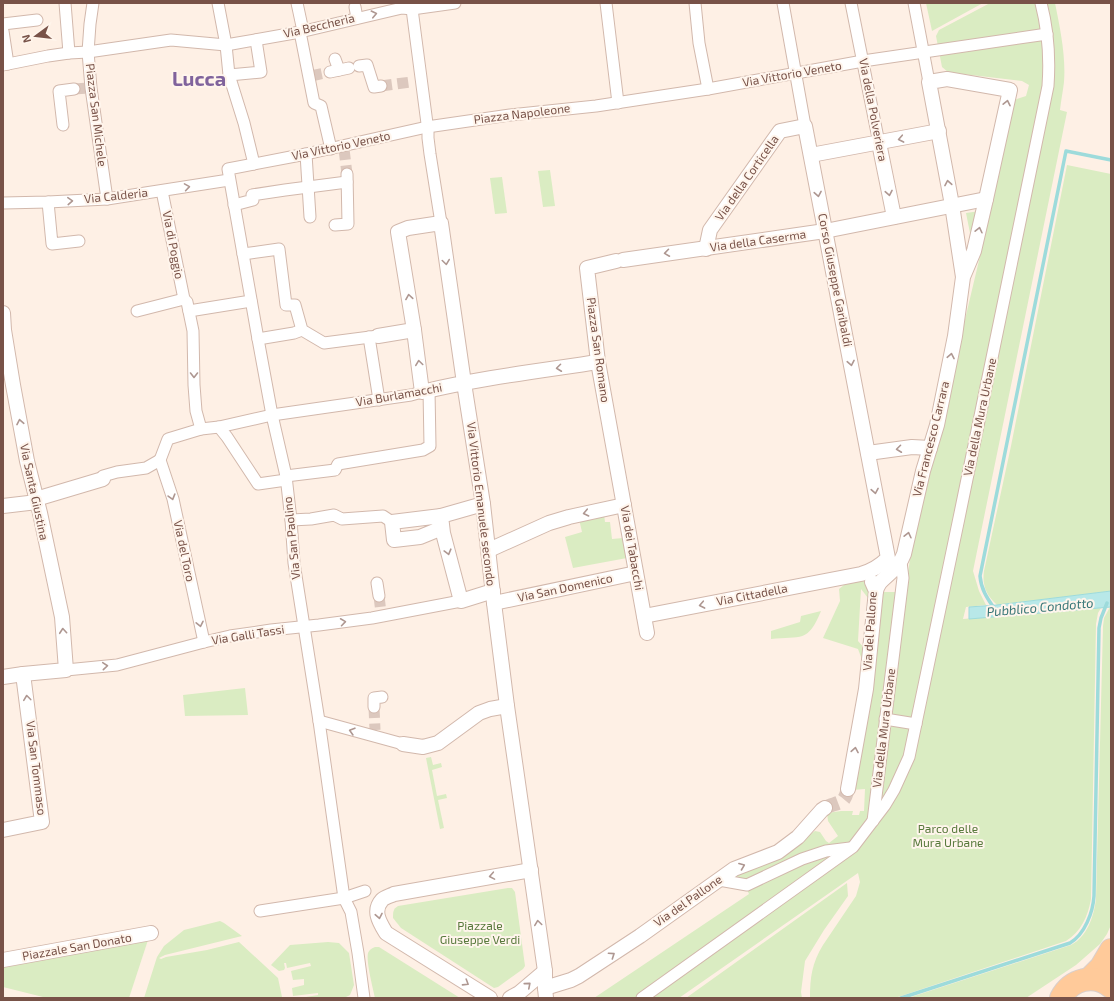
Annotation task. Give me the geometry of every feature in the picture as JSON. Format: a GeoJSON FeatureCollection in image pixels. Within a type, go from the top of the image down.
{"type":"FeatureCollection","features":[{"type":"Feature","properties":{"kind":"main road"},"geometry":{"type":"LineString","coordinates":[[1089,979],[1101,967],[1111,950]]}},
{"type":"Feature","properties":{"kind":"main road"},"geometry":{"type":"LineString","coordinates":[[1061,998],[1064,992],[1071,986],[1080,981],[1089,979],[1102,981],[1111,987]]}},
{"type":"Feature","properties":{"kind":"street"},"geometry":{"type":"LineString","coordinates":[[64,3],[69,53]]}},
{"type":"Feature","properties":{"kind":"street"},"geometry":{"type":"LineString","coordinates":[[3,31],[6,64],[69,53],[88,52],[93,3]]}},
{"type":"Feature","properties":{"kind":"street"},"geometry":{"type":"LineString","coordinates":[[218,3],[226,45],[229,75],[244,123],[254,164]]}},
{"type":"Feature","properties":{"kind":"street"},"geometry":{"type":"LineString","coordinates":[[297,3],[314,103],[321,106],[331,149]]}},
{"type":"Feature","properties":{"kind":"street"},"geometry":{"type":"LineString","coordinates":[[427,132],[416,81],[408,6],[455,3]]}},
{"type":"Feature","properties":{"kind":"street"},"geometry":{"type":"LineString","coordinates":[[606,3],[618,103]]}},
{"type":"Feature","properties":{"kind":"street"},"geometry":{"type":"LineString","coordinates":[[695,3],[699,42],[708,90]]}},
{"type":"Feature","properties":{"kind":"street","name":"Corso Giuseppe Garibaldi"},"geometry":{"type":"LineString","coordinates":[[783,3],[805,126],[868,453],[894,563]]}},
{"type":"Feature","properties":{"kind":"street","name":"Via della Polveriera"},"geometry":{"type":"LineString","coordinates":[[851,3],[894,217]]}},
{"type":"Feature","properties":{"kind":"street","name":"Via Francesco Carrara"},"geometry":{"type":"LineString","coordinates":[[914,3],[939,131],[963,277]]}},
{"type":"Feature","properties":{"kind":"street","name":"Via della Mura Urbane"},"geometry":{"type":"LineString","coordinates":[[642,998],[853,847],[885,805],[894,790],[909,757],[1048,86],[1049,60],[1047,34],[1041,3]]}},
{"type":"Feature","properties":{"kind":"street","name":"Via Beccheria"},"geometry":{"type":"LineString","coordinates":[[226,45],[301,31],[408,6]]}},
{"type":"Feature","properties":{"kind":"street"},"geometry":{"type":"LineString","coordinates":[[355,7],[357,18]]}},
{"type":"Feature","properties":{"kind":"street"},"geometry":{"type":"LineString","coordinates":[[3,24],[37,20]]}},
{"type":"Feature","properties":{"kind":"street","name":"Via Vittorio Veneto"},"geometry":{"type":"LineString","coordinates":[[655,98],[708,90],[863,61],[1047,34]]}},
{"type":"Feature","properties":{"kind":"street","name":"Piazza San Michele"},"geometry":{"type":"LineString","coordinates":[[107,199],[90,88],[88,52],[171,40],[226,45]]}},
{"type":"Feature","properties":{"kind":"street"},"geometry":{"type":"LineString","coordinates":[[229,75],[261,72],[256,40]]}},
{"type":"Feature","properties":{"kind":"street"},"geometry":{"type":"LineString","coordinates":[[335,59],[344,69],[367,65],[374,87],[381,86]]}},
{"type":"Feature","properties":{"kind":"street","name":"Via Francesco Carrara"},"geometry":{"type":"LineString","coordinates":[[894,563],[904,554],[923,471],[937,425],[955,336],[963,277],[974,251],[1010,90],[947,79],[930,82]]}},
{"type":"Feature","properties":{"kind":"street"},"geometry":{"type":"LineString","coordinates":[[63,125],[59,91],[74,90]]}},
{"type":"Feature","properties":{"kind":"street","name":"Piazza Napoleone"},"geometry":{"type":"LineString","coordinates":[[427,132],[510,115],[655,98]]}},
{"type":"Feature","properties":{"kind":"street","name":"Via della Corticella"},"geometry":{"type":"LineString","coordinates":[[706,249],[710,230],[780,132],[805,126]]}},
{"type":"Feature","properties":{"kind":"street"},"geometry":{"type":"LineString","coordinates":[[811,156],[939,131]]}},
{"type":"Feature","properties":{"kind":"street","name":"Via Vittorio Veneto"},"geometry":{"type":"LineString","coordinates":[[229,180],[228,169],[427,132]]}},
{"type":"Feature","properties":{"kind":"street","name":"Via Vittorio Emanuele secondo"},"geometry":{"type":"LineString","coordinates":[[427,132],[483,504],[493,597],[530,870]]}},
{"type":"Feature","properties":{"kind":"street"},"geometry":{"type":"LineString","coordinates":[[306,154],[310,217]]}},
{"type":"Feature","properties":{"kind":"street"},"geometry":{"type":"LineString","coordinates":[[234,206],[253,200],[252,195],[309,187],[347,178],[351,194],[348,224],[335,225]]}},
{"type":"Feature","properties":{"kind":"street","name":"Via Calderia"},"geometry":{"type":"LineString","coordinates":[[3,203],[107,199],[229,180]]}},
{"type":"Feature","properties":{"kind":"street","name":"Via San Paolino"},"geometry":{"type":"LineString","coordinates":[[229,180],[272,415],[286,478],[294,562],[319,721],[344,898]]}},
{"type":"Feature","properties":{"kind":"street","name":"Via di Poggio"},"geometry":{"type":"LineString","coordinates":[[162,191],[184,299],[187,302],[193,331],[194,392],[196,411],[201,429]]}},
{"type":"Feature","properties":{"kind":"street","name":"Via della Caserma"},"geometry":{"type":"LineString","coordinates":[[620,261],[825,231],[986,199]]}},
{"type":"Feature","properties":{"kind":"street"},"geometry":{"type":"LineString","coordinates":[[48,202],[52,244],[79,241]]}},
{"type":"Feature","properties":{"kind":"street"},"geometry":{"type":"LineString","coordinates":[[219,427],[258,484],[335,470],[338,464],[423,450],[430,446],[426,391],[414,332],[398,232],[408,228],[440,223]]}},
{"type":"Feature","properties":{"kind":"street"},"geometry":{"type":"LineString","coordinates":[[243,254],[279,249],[286,306],[295,305],[302,330],[324,344],[414,332]]}},
{"type":"Feature","properties":{"kind":"street","name":"Piazza San Romano"},"geometry":{"type":"LineString","coordinates":[[616,462],[598,362],[587,268],[620,261]]}},
{"type":"Feature","properties":{"kind":"street"},"geometry":{"type":"LineString","coordinates":[[137,311],[184,299]]}},
{"type":"Feature","properties":{"kind":"street"},"geometry":{"type":"LineString","coordinates":[[189,311],[251,301]]}},
{"type":"Feature","properties":{"kind":"street","name":"Via Santa Giustina"},"geometry":{"type":"LineString","coordinates":[[3,313],[4,330],[27,461],[62,617],[66,670]]}},
{"type":"Feature","properties":{"kind":"street"},"geometry":{"type":"LineString","coordinates":[[258,339],[294,333],[302,330]]}},
{"type":"Feature","properties":{"kind":"street"},"geometry":{"type":"LineString","coordinates":[[370,337],[379,400]]}},
{"type":"Feature","properties":{"kind":"street","name":"Via Burlamacchi"},"geometry":{"type":"LineString","coordinates":[[160,460],[168,439],[201,429],[219,427],[272,415],[411,395],[464,383],[598,362]]}},
{"type":"Feature","properties":{"kind":"street"},"geometry":{"type":"LineString","coordinates":[[868,453],[912,448],[930,448]]}},
{"type":"Feature","properties":{"kind":"street"},"geometry":{"type":"LineString","coordinates":[[3,506],[36,500],[103,479],[104,476],[117,472],[146,468],[160,460]]}},
{"type":"Feature","properties":{"kind":"street","name":"Via del Toro"},"geometry":{"type":"LineString","coordinates":[[160,460],[173,499],[204,642]]}},
{"type":"Feature","properties":{"kind":"street","name":"Via dei Tabacchi"},"geometry":{"type":"LineString","coordinates":[[616,462],[647,633]]}},
{"type":"Feature","properties":{"kind":"street"},"geometry":{"type":"LineString","coordinates":[[291,520],[311,519],[334,515],[342,519],[383,516],[392,522],[442,522],[483,504]]}},
{"type":"Feature","properties":{"kind":"street"},"geometry":{"type":"LineString","coordinates":[[489,550],[549,523],[624,505]]}},
{"type":"Feature","properties":{"kind":"street"},"geometry":{"type":"LineString","coordinates":[[442,522],[461,600]]}},
{"type":"Feature","properties":{"kind":"street"},"geometry":{"type":"LineString","coordinates":[[861,574],[873,570],[883,563],[894,563]]}},
{"type":"Feature","properties":{"kind":"street"},"geometry":{"type":"LineString","coordinates":[[876,591],[879,583],[894,563]]}},
{"type":"Feature","properties":{"kind":"street","name":"Via della Mura Urbane"},"geometry":{"type":"LineString","coordinates":[[872,822],[903,578],[894,563]]}},
{"type":"Feature","properties":{"kind":"street","name":"Via San Domenico"},"geometry":{"type":"LineString","coordinates":[[493,597],[636,574]]}},
{"type":"Feature","properties":{"kind":"street","name":"Via del Pallone"},"geometry":{"type":"LineString","coordinates":[[848,789],[866,689],[876,591],[870,580],[861,574]]}},
{"type":"Feature","properties":{"kind":"street","name":"Via Cittadella"},"geometry":{"type":"LineString","coordinates":[[644,616],[861,574]]}},
{"type":"Feature","properties":{"kind":"street"},"geometry":{"type":"LineString","coordinates":[[377,583],[379,596]]}},
{"type":"Feature","properties":{"kind":"street","name":"Via Galli Tassi"},"geometry":{"type":"LineString","coordinates":[[3,677],[117,665],[230,636],[319,625],[461,600],[493,597]]}},
{"type":"Feature","properties":{"kind":"street","name":"Via San Tommaso"},"geometry":{"type":"LineString","coordinates":[[3,830],[42,822],[24,674]]}},
{"type":"Feature","properties":{"kind":"street"},"geometry":{"type":"LineString","coordinates":[[374,707],[374,698],[382,697]]}},
{"type":"Feature","properties":{"kind":"street"},"geometry":{"type":"LineString","coordinates":[[319,721],[375,734],[403,744],[422,747],[438,744],[479,713],[490,709],[507,706]]}},
{"type":"Feature","properties":{"kind":"street"},"geometry":{"type":"LineString","coordinates":[[885,719],[916,724]]}},
{"type":"Feature","properties":{"kind":"street","name":"Via del Pallone"},"geometry":{"type":"LineString","coordinates":[[545,993],[580,976],[612,956],[734,869],[778,852],[798,837],[825,808]]}},
{"type":"Feature","properties":{"kind":"street"},"geometry":{"type":"LineString","coordinates":[[719,880],[747,885],[802,859],[826,851],[853,847]]}},
{"type":"Feature","properties":{"kind":"street"},"geometry":{"type":"LineString","coordinates":[[490,998],[386,933],[378,920],[377,909],[383,900],[394,894],[530,870],[545,971],[545,993]]}},
{"type":"Feature","properties":{"kind":"street"},"geometry":{"type":"LineString","coordinates":[[260,911],[344,898],[365,891]]}},
{"type":"Feature","properties":{"kind":"street"},"geometry":{"type":"LineString","coordinates":[[344,898],[351,912],[358,953],[362,997]]}},
{"type":"Feature","properties":{"kind":"street","name":"Piazzale San Donato"},"geometry":{"type":"LineString","coordinates":[[3,960],[151,933]]}},
{"type":"Feature","properties":{"kind":"street"},"geometry":{"type":"LineString","coordinates":[[510,998],[519,993],[545,971]]}},
{"type":"Feature","properties":{"kind":"green space"},"geometry":{"type":"Polygon","coordinates":[[[926,3],[983,3],[932,31],[926,3]]]}},
{"type":"Feature","properties":{"kind":"green space","name":"Parco delle Mura Urbane"},"geometry":{"type":"Polygon","coordinates":[[[990,3],[1055,3],[1064,62],[1064,82],[1060,110],[1067,112],[973,571],[979,591],[986,605],[966,607],[963,619],[1101,608],[1098,613],[1096,624],[1091,899],[1086,917],[1076,933],[1066,941],[895,998],[810,998],[810,983],[816,958],[856,896],[860,882],[858,873],[679,998],[594,998],[749,894],[742,878],[727,880],[784,853],[815,831],[820,832],[829,843],[838,836],[828,821],[827,813],[853,811],[852,815],[859,815],[860,811],[864,811],[865,789],[852,790],[879,592],[905,592],[911,553],[990,214],[1014,100],[1026,96],[1029,85],[1022,81],[948,72],[942,67],[936,36],[939,30],[990,3]]]}},
{"type":"Feature","properties":{"kind":"green space"},"geometry":{"type":"Polygon","coordinates":[[[1067,165],[1111,174],[1111,591],[997,605],[988,594],[984,585],[984,571],[1011,446],[1067,165]]]}},
{"type":"Feature","properties":{"kind":"green space"},"geometry":{"type":"Polygon","coordinates":[[[550,170],[555,206],[543,207],[538,171],[550,170]]]}},
{"type":"Feature","properties":{"kind":"green space"},"geometry":{"type":"Polygon","coordinates":[[[502,177],[507,213],[495,214],[490,178],[502,177]]]}},
{"type":"Feature","properties":{"kind":"green space"},"geometry":{"type":"Polygon","coordinates":[[[980,211],[972,243],[966,213],[980,211]]]}},
{"type":"Feature","properties":{"kind":"green space"},"geometry":{"type":"Polygon","coordinates":[[[604,514],[605,522],[610,522],[612,539],[623,538],[627,558],[573,568],[565,537],[582,532],[579,519],[604,514]]]}},
{"type":"Feature","properties":{"kind":"green space"},"geometry":{"type":"Polygon","coordinates":[[[860,579],[868,587],[868,598],[861,589],[858,641],[866,650],[864,665],[858,649],[823,638],[840,601],[839,589],[844,585],[860,579]]]}},
{"type":"Feature","properties":{"kind":"green space"},"geometry":{"type":"Polygon","coordinates":[[[1110,607],[1111,925],[1107,934],[1100,944],[1076,965],[1026,998],[908,998],[1071,945],[1081,937],[1089,925],[1094,912],[1096,899],[1103,626],[1104,618],[1110,607]]]}},
{"type":"Feature","properties":{"kind":"green space"},"geometry":{"type":"Polygon","coordinates":[[[821,611],[812,628],[802,636],[771,639],[771,631],[800,622],[801,616],[821,611]]]}},
{"type":"Feature","properties":{"kind":"green space"},"geometry":{"type":"Polygon","coordinates":[[[245,688],[248,715],[185,716],[183,695],[245,688]]]}},
{"type":"Feature","properties":{"kind":"green space"},"geometry":{"type":"Polygon","coordinates":[[[431,757],[433,765],[441,763],[442,767],[432,770],[437,796],[446,794],[447,798],[438,800],[444,828],[440,829],[426,758],[431,757]]]}},
{"type":"Feature","properties":{"kind":"green space"},"geometry":{"type":"Polygon","coordinates":[[[847,883],[848,896],[824,930],[805,961],[801,992],[802,998],[686,998],[847,883]]]}},
{"type":"Feature","properties":{"kind":"green space","name":"Piazzale Giuseppe Verdi"},"geometry":{"type":"Polygon","coordinates":[[[512,888],[515,892],[525,966],[498,987],[494,988],[401,928],[393,918],[395,908],[398,906],[512,888]]]}},
{"type":"Feature","properties":{"kind":"green space"},"geometry":{"type":"Polygon","coordinates":[[[220,921],[242,936],[165,955],[159,958],[161,959],[207,950],[239,942],[278,978],[282,997],[284,998],[144,998],[157,957],[164,946],[184,930],[220,921]]]}},
{"type":"Feature","properties":{"kind":"green space"},"geometry":{"type":"Polygon","coordinates":[[[148,940],[129,998],[47,998],[3,987],[3,965],[148,940]]]}},
{"type":"Feature","properties":{"kind":"green space"},"geometry":{"type":"Polygon","coordinates":[[[328,942],[339,943],[349,953],[354,985],[350,995],[344,998],[300,998],[318,995],[318,993],[293,996],[292,988],[304,985],[304,979],[293,980],[291,971],[311,966],[310,963],[287,968],[286,963],[284,963],[284,970],[279,971],[271,965],[290,945],[328,942]]]}},
{"type":"Feature","properties":{"kind":"green space"},"geometry":{"type":"Polygon","coordinates":[[[375,947],[379,947],[460,998],[375,998],[369,969],[368,953],[375,947]]]}},
{"type":"Feature","properties":{"kind":"water","name":"Pubblico Condotto"},"geometry":{"type":"Polygon","coordinates":[[[1111,591],[1111,607],[969,619],[969,607],[1111,591]]]}},
{"type":"Feature","properties":{"kind":"waterway","name":"Pubblico Condotto"},"geometry":{"type":"LineString","coordinates":[[994,608],[983,589],[980,576],[1066,151],[1111,160]]}},
{"type":"Feature","properties":{"kind":"waterway"},"geometry":{"type":"LineString","coordinates":[[901,998],[1070,943],[1084,928],[1090,916],[1094,896],[1099,628],[1107,603]]}},
{"type":"Feature","properties":{"kind":"tunnel"},"geometry":{"type":"LineString","coordinates":[[311,76],[330,72]]}},
{"type":"Feature","properties":{"kind":"tunnel"},"geometry":{"type":"LineString","coordinates":[[381,86],[411,82]]}},
{"type":"Feature","properties":{"kind":"tunnel"},"geometry":{"type":"LineString","coordinates":[[74,89],[90,88]]}},
{"type":"Feature","properties":{"kind":"tunnel"},"geometry":{"type":"LineString","coordinates":[[344,149],[347,174]]}},
{"type":"Feature","properties":{"kind":"tunnel"},"geometry":{"type":"LineString","coordinates":[[379,596],[381,613]]}},
{"type":"Feature","properties":{"kind":"tunnel"},"geometry":{"type":"LineString","coordinates":[[374,707],[375,730]]}},
{"type":"Feature","properties":{"kind":"tunnel"},"geometry":{"type":"LineString","coordinates":[[825,808],[842,801],[848,789]]}},
{"type":"Feature","properties":{"kind":"district","name":"Lucca"},"geometry":{"type":"Point","coordinates":[199,79]}}]}
